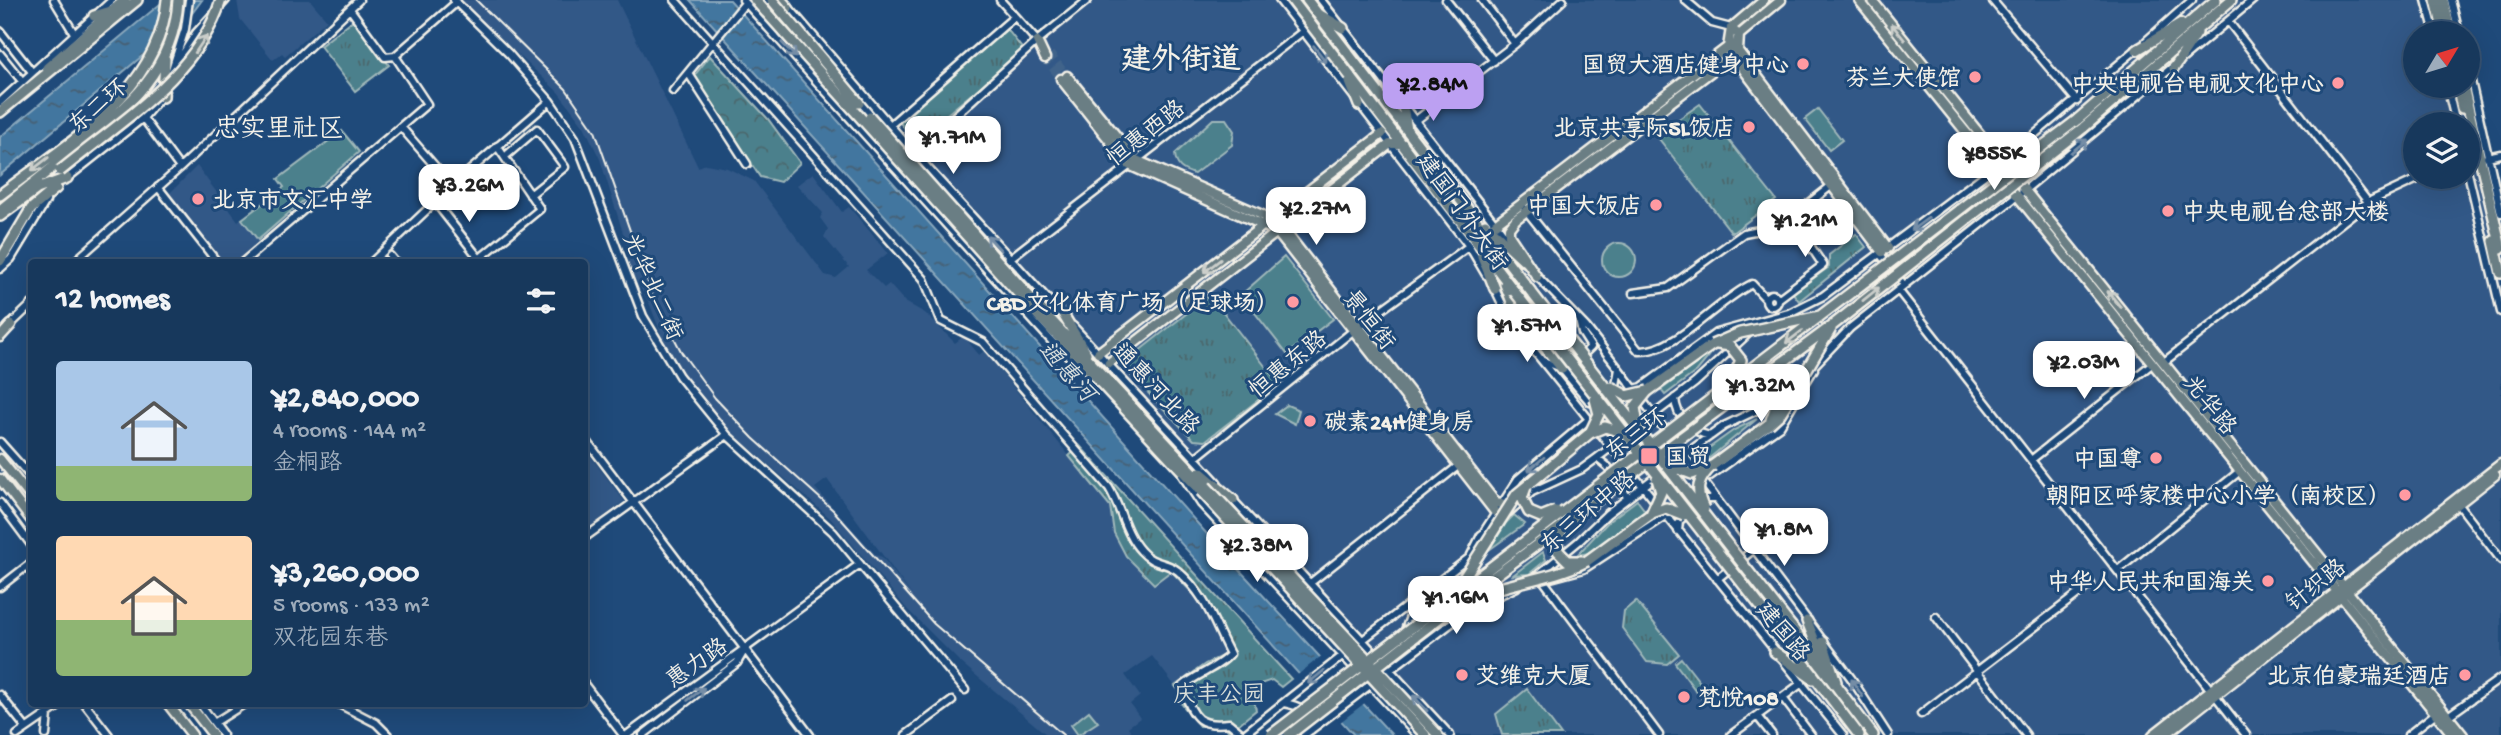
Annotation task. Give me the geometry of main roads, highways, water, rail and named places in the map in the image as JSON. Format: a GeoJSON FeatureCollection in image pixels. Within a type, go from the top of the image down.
{"type":"FeatureCollection","features":[{"type":"Feature","properties":{"kind":"highway"},"geometry":{"type":"LineString","coordinates":[[2,107],[125,0]]}},
{"type":"Feature","properties":{"kind":"highway"},"geometry":{"type":"LineString","coordinates":[[26,84],[137,0]]}},
{"type":"Feature","properties":{"kind":"highway","name":"东二环"},"geometry":{"type":"LineString","coordinates":[[0,195],[118,101],[145,69],[162,31],[167,0]]}},
{"type":"Feature","properties":{"kind":"highway","name":"东二环"},"geometry":{"type":"LineString","coordinates":[[0,210],[134,100],[158,71],[173,33],[178,0]]}},
{"type":"Feature","properties":{"kind":"highway"},"geometry":{"type":"LineString","coordinates":[[0,216],[37,189],[63,175],[178,73],[204,42],[221,0]]}},
{"type":"Feature","properties":{"kind":"highway"},"geometry":{"type":"LineString","coordinates":[[761,0],[811,60]]}},
{"type":"Feature","properties":{"kind":"highway","name":"通惠河北路"},"geometry":{"type":"LineString","coordinates":[[772,0],[1035,308]]}},
{"type":"Feature","properties":{"kind":"highway","name":"建国门外大街"},"geometry":{"type":"LineString","coordinates":[[1292,0],[1403,144],[1474,245],[1504,278],[1653,471]]}},
{"type":"Feature","properties":{"kind":"highway","name":"建国门外大街"},"geometry":{"type":"LineString","coordinates":[[1307,0],[1712,525]]}},
{"type":"Feature","properties":{"kind":"highway","name":"东三环"},"geometry":{"type":"LineString","coordinates":[[1289,735],[1461,601],[1833,325],[2080,124],[2210,9],[2231,0]]}},
{"type":"Feature","properties":{"kind":"highway"},"geometry":{"type":"LineString","coordinates":[[2137,50],[2210,9],[2242,0]]}},
{"type":"Feature","properties":{"kind":"highway"},"geometry":{"type":"LineString","coordinates":[[2436,0],[2441,21]]}},
{"type":"Feature","properties":{"kind":"highway"},"geometry":{"type":"LineString","coordinates":[[2443,0],[2448,21]]}},
{"type":"Feature","properties":{"kind":"highway","name":"通惠河北路"},"geometry":{"type":"LineString","coordinates":[[747,1],[811,60],[1035,308],[1204,489],[1424,735]]}},
{"type":"Feature","properties":{"kind":"highway"},"geometry":{"type":"LineString","coordinates":[[2174,68],[2210,9]]}},
{"type":"Feature","properties":{"kind":"highway"},"geometry":{"type":"LineString","coordinates":[[94,16],[113,11]]}},
{"type":"Feature","properties":{"kind":"highway"},"geometry":{"type":"LineString","coordinates":[[1316,13],[1343,28]]}},
{"type":"Feature","properties":{"kind":"highway"},"geometry":{"type":"LineString","coordinates":[[163,97],[165,54]]}},
{"type":"Feature","properties":{"kind":"highway"},"geometry":{"type":"LineString","coordinates":[[1343,67],[1359,105]]}},
{"type":"Feature","properties":{"kind":"highway"},"geometry":{"type":"LineString","coordinates":[[2466,98],[2501,248]]}},
{"type":"Feature","properties":{"kind":"highway"},"geometry":{"type":"LineString","coordinates":[[1404,106],[1408,132]]}},
{"type":"Feature","properties":{"kind":"highway","name":"东三环"},"geometry":{"type":"LineString","coordinates":[[1271,735],[1573,503],[2080,124]]}},
{"type":"Feature","properties":{"kind":"highway"},"geometry":{"type":"LineString","coordinates":[[2480,183],[2501,273]]}},
{"type":"Feature","properties":{"kind":"highway"},"geometry":{"type":"LineString","coordinates":[[0,261],[31,208],[56,188]]}},
{"type":"Feature","properties":{"kind":"highway"},"geometry":{"type":"LineString","coordinates":[[1466,206],[1525,261]]}},
{"type":"Feature","properties":{"kind":"highway"},"geometry":{"type":"LineString","coordinates":[[1474,245],[1495,289]]}},
{"type":"Feature","properties":{"kind":"highway"},"geometry":{"type":"LineString","coordinates":[[1504,278],[1514,307],[1562,369]]}},
{"type":"Feature","properties":{"kind":"highway"},"geometry":{"type":"LineString","coordinates":[[1064,316],[1096,374]]}},
{"type":"Feature","properties":{"kind":"highway"},"geometry":{"type":"LineString","coordinates":[[1642,434],[1636,423],[1635,407],[1648,391],[1712,345],[1740,333],[1822,316]]}},
{"type":"Feature","properties":{"kind":"highway"},"geometry":{"type":"LineString","coordinates":[[1712,525],[1697,495],[1698,483],[1712,466],[1780,414],[1833,325]]}},
{"type":"Feature","properties":{"kind":"highway"},"geometry":{"type":"LineString","coordinates":[[1712,345],[1730,345],[1741,360],[1738,372],[1721,392]]}},
{"type":"Feature","properties":{"kind":"highway"},"geometry":{"type":"LineString","coordinates":[[1596,374],[1620,394],[1648,391]]}},
{"type":"Feature","properties":{"kind":"highway"},"geometry":{"type":"LineString","coordinates":[[1590,433],[1599,414],[1591,389]]}},
{"type":"Feature","properties":{"kind":"highway"},"geometry":{"type":"LineString","coordinates":[[1729,402],[1752,391],[1765,393],[1776,406],[1769,424]]}},
{"type":"Feature","properties":{"kind":"highway"},"geometry":{"type":"LineString","coordinates":[[1456,592],[1517,494],[1590,433],[1605,427],[1614,428],[1630,441]]}},
{"type":"Feature","properties":{"kind":"highway"},"geometry":{"type":"LineString","coordinates":[[1173,455],[1233,500]]}},
{"type":"Feature","properties":{"kind":"highway"},"geometry":{"type":"LineString","coordinates":[[1663,463],[1692,474],[1712,466]]}},
{"type":"Feature","properties":{"kind":"highway"},"geometry":{"type":"LineString","coordinates":[[1651,514],[1661,492],[1653,471]]}},
{"type":"Feature","properties":{"kind":"highway","name":"建国路"},"geometry":{"type":"LineString","coordinates":[[1653,471],[1859,735]]}},
{"type":"Feature","properties":{"kind":"highway"},"geometry":{"type":"LineString","coordinates":[[1528,485],[1522,498],[1534,515],[1545,516],[1573,503]]}},
{"type":"Feature","properties":{"kind":"highway","name":"通惠河北路"},"geometry":{"type":"LineString","coordinates":[[1204,489],[1438,735]]}},
{"type":"Feature","properties":{"kind":"highway"},"geometry":{"type":"LineString","coordinates":[[1461,601],[1496,587],[1575,567],[1651,514],[1666,508],[1689,518]]}},
{"type":"Feature","properties":{"kind":"highway"},"geometry":{"type":"LineString","coordinates":[[1570,519],[1560,533],[1558,551],[1568,561],[1587,561]]}},
{"type":"Feature","properties":{"kind":"highway","name":"建国路"},"geometry":{"type":"LineString","coordinates":[[1712,525],[1873,735]]}},
{"type":"Feature","properties":{"kind":"highway"},"geometry":{"type":"LineString","coordinates":[[1807,621],[1829,678]]}},
{"type":"Feature","properties":{"kind":"highway"},"geometry":{"type":"LineString","coordinates":[[1823,642],[1839,691]]}},
{"type":"Feature","properties":{"kind":"highway"},"geometry":{"type":"LineString","coordinates":[[1774,652],[1820,684]]}},
{"type":"Feature","properties":{"kind":"main road"},"geometry":{"type":"LineString","coordinates":[[1731,28],[1738,35],[1738,51],[1883,251],[1730,51],[1731,28],[1764,0]]}},
{"type":"Feature","properties":{"kind":"main road"},"geometry":{"type":"LineString","coordinates":[[1495,224],[1523,207],[1730,51],[1738,35],[1781,0]]}},
{"type":"Feature","properties":{"kind":"main road","name":"光华路"},"geometry":{"type":"LineString","coordinates":[[1859,0],[2240,471],[2463,735]]}},
{"type":"Feature","properties":{"kind":"main road","name":"光华路"},"geometry":{"type":"LineString","coordinates":[[1872,0],[2164,362],[2453,735]]}},
{"type":"Feature","properties":{"kind":"main road"},"geometry":{"type":"LineString","coordinates":[[1037,41],[1047,56]]}},
{"type":"Feature","properties":{"kind":"main road","name":"景恒街"},"geometry":{"type":"LineString","coordinates":[[1064,78],[1133,163],[1269,222],[1279,229],[1496,503],[1501,504]]}},
{"type":"Feature","properties":{"kind":"main road"},"geometry":{"type":"LineString","coordinates":[[1098,353],[1382,134]]}},
{"type":"Feature","properties":{"kind":"main road"},"geometry":{"type":"LineString","coordinates":[[1336,185],[1372,155],[1373,150],[1368,144]]}},
{"type":"Feature","properties":{"kind":"main road"},"geometry":{"type":"LineString","coordinates":[[1108,363],[1390,144],[1403,144]]}},
{"type":"Feature","properties":{"kind":"main road"},"geometry":{"type":"LineString","coordinates":[[1523,207],[1509,228],[1509,235],[1537,277]]}},
{"type":"Feature","properties":{"kind":"main road"},"geometry":{"type":"LineString","coordinates":[[1123,351],[1116,344],[1139,323]]}},
{"type":"Feature","properties":{"kind":"main road"},"geometry":{"type":"LineString","coordinates":[[0,336],[11,325]]}},
{"type":"Feature","properties":{"kind":"main road","name":"景恒街"},"geometry":{"type":"LineString","coordinates":[[1357,328],[1495,513]]}},
{"type":"Feature","properties":{"kind":"main road"},"geometry":{"type":"LineString","coordinates":[[0,459],[28,494]]}},
{"type":"Feature","properties":{"kind":"main road","name":"针织路"},"geometry":{"type":"LineString","coordinates":[[2153,735],[2213,693],[2343,592],[2501,464]]}},
{"type":"Feature","properties":{"kind":"main road","name":"针织路"},"geometry":{"type":"LineString","coordinates":[[2457,502],[2501,471]]}},
{"type":"Feature","properties":{"kind":"main road"},"geometry":{"type":"LineString","coordinates":[[0,479],[28,516]]}},
{"type":"Feature","properties":{"kind":"main road","name":"针织路"},"geometry":{"type":"LineString","coordinates":[[2165,735],[2213,693]]}},
{"type":"Feature","properties":{"kind":"main road"},"geometry":{"type":"LineString","coordinates":[[170,707],[192,735]]}},
{"type":"Feature","properties":{"kind":"main road"},"geometry":{"type":"LineString","coordinates":[[191,707],[213,735]]}},
{"type":"Feature","properties":{"kind":"water"},"geometry":{"type":"Polygon","coordinates":[[[165,0],[202,0],[190,16],[0,175],[0,137],[165,0]]]}},
{"type":"Feature","properties":{"kind":"water"},"geometry":{"type":"Polygon","coordinates":[[[690,0],[730,0],[1223,552],[1392,735],[1354,735],[690,0]]]}},
{"type":"Feature","properties":{"kind":"tunnel"},"geometry":{"type":"LineString","coordinates":[[1050,54],[1067,76]]}},
{"type":"Feature","properties":{"kind":"tunnel"},"geometry":{"type":"LineString","coordinates":[[1045,58],[1061,79]]}},
{"type":"Feature","properties":{"kind":"railway"},"geometry":{"type":"LineString","coordinates":[[476,0],[566,89],[595,131],[654,299],[682,353],[715,398],[753,438],[833,510],[934,624],[1063,735]]}},
{"type":"Feature","properties":{"kind":"place","name":"国贸大酒店健身中心"},"geometry":{"type":"Point","coordinates":[1803,64]}},
{"type":"Feature","properties":{"kind":"place","name":"芬兰大使馆"},"geometry":{"type":"Point","coordinates":[1975,77]}},
{"type":"Feature","properties":{"kind":"place","name":"中央电视台电视文化中心"},"geometry":{"type":"Point","coordinates":[2338,83]}},
{"type":"Feature","properties":{"kind":"place","name":"北京共享际5L饭店"},"geometry":{"type":"Point","coordinates":[1749,127]}},
{"type":"Feature","properties":{"kind":"place","name":"北京市文汇中学"},"geometry":{"type":"Point","coordinates":[198,199]}},
{"type":"Feature","properties":{"kind":"place","name":"中国大饭店"},"geometry":{"type":"Point","coordinates":[1656,205]}},
{"type":"Feature","properties":{"kind":"place","name":"中央电视台总部大楼"},"geometry":{"type":"Point","coordinates":[2168,211]}},
{"type":"Feature","properties":{"kind":"place","name":"CBD文化体育广场（足球场）"},"geometry":{"type":"Point","coordinates":[1293,302]}},
{"type":"Feature","properties":{"kind":"place","name":"碳素24H健身房"},"geometry":{"type":"Point","coordinates":[1310,421]}},
{"type":"Feature","properties":{"kind":"place","name":"国贸"},"geometry":{"type":"Point","coordinates":[1649,456]}},
{"type":"Feature","properties":{"kind":"place","name":"中国尊"},"geometry":{"type":"Point","coordinates":[2156,458]}},
{"type":"Feature","properties":{"kind":"place","name":"朝阳区呼家楼中心小学（南校区）"},"geometry":{"type":"Point","coordinates":[2405,495]}},
{"type":"Feature","properties":{"kind":"place","name":"中华人民共和国海关"},"geometry":{"type":"Point","coordinates":[2268,581]}},
{"type":"Feature","properties":{"kind":"place","name":"艾维克大厦"},"geometry":{"type":"Point","coordinates":[1462,675]}},
{"type":"Feature","properties":{"kind":"place","name":"北京伯豪瑞廷酒店"},"geometry":{"type":"Point","coordinates":[2465,675]}},
{"type":"Feature","properties":{"kind":"place","name":"梵悦108"},"geometry":{"type":"Point","coordinates":[1684,697]}},
{"type":"Feature","properties":{"kind":"district","name":"建外街道"},"geometry":{"type":"Point","coordinates":[1181,58]}},
{"type":"Feature","properties":{"kind":"district","name":"忠实里社区"},"geometry":{"type":"Point","coordinates":[279,127]}},
{"type":"Feature","properties":{"kind":"water label","name":"通惠河"},"geometry":{"type":"Point","coordinates":[1068,371]}},
{"type":"Feature","properties":{"kind":"park label","name":"庆丰公园"},"geometry":{"type":"Point","coordinates":[1219,693]}}]}
